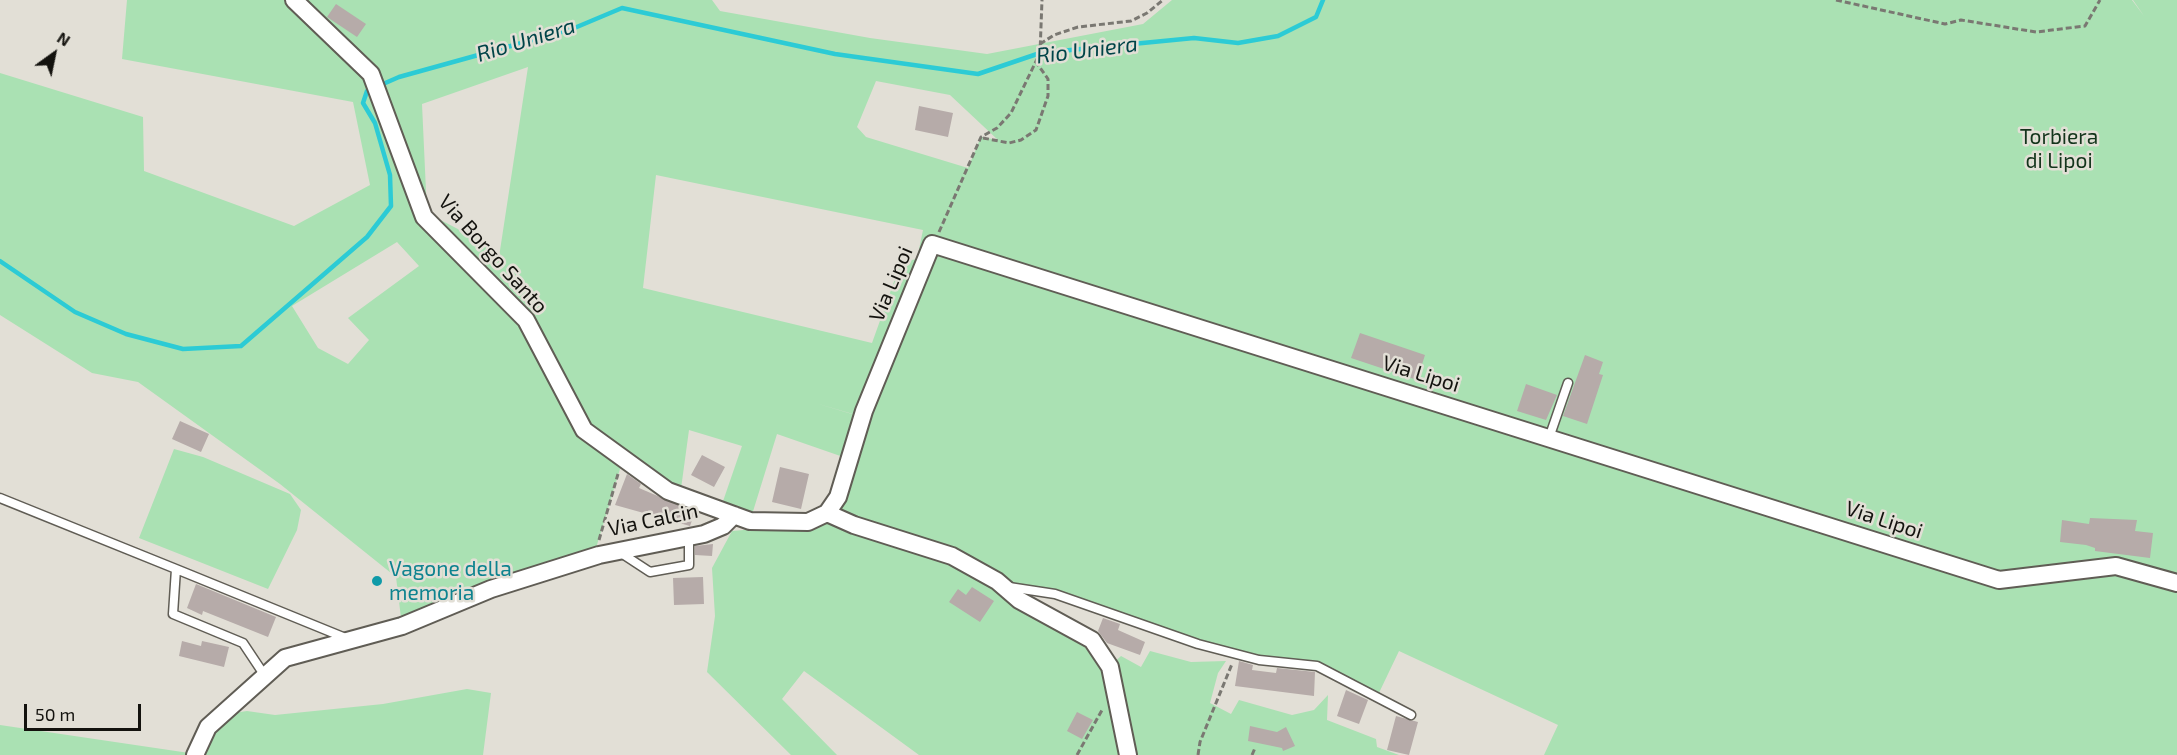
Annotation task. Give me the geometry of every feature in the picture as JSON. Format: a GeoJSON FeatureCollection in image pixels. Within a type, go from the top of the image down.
{"type":"FeatureCollection","features":[{"type":"Feature","properties":{"kind":"street","name":"Via Borgo Santo"},"geometry":{"type":"LineString","coordinates":[[294,0],[372,77],[424,217],[526,320],[584,430],[668,491],[734,515]]}},
{"type":"Feature","properties":{"kind":"street","name":"Via Lipoi"},"geometry":{"type":"LineString","coordinates":[[827,513],[838,497],[864,411],[932,244],[1999,580],[2116,566],[2177,583]]}},
{"type":"Feature","properties":{"kind":"street"},"geometry":{"type":"LineString","coordinates":[[734,515],[750,521],[808,522],[827,513],[854,525],[952,556],[1003,586],[1019,600],[1092,640],[1110,667],[1128,755]]}},
{"type":"Feature","properties":{"kind":"street","name":"Via Calcin"},"geometry":{"type":"LineString","coordinates":[[195,755],[208,727],[285,658],[402,626],[491,589],[592,557],[689,537],[723,526],[734,515]]}},
{"type":"Feature","properties":{"kind":"lane"},"geometry":{"type":"LineString","coordinates":[[1549,438],[1568,383]]}},
{"type":"Feature","properties":{"kind":"lane"},"geometry":{"type":"LineString","coordinates":[[0,498],[350,640]]}},
{"type":"Feature","properties":{"kind":"lane"},"geometry":{"type":"LineString","coordinates":[[618,551],[650,572],[689,565],[689,537]]}},
{"type":"Feature","properties":{"kind":"lane"},"geometry":{"type":"LineString","coordinates":[[176,569],[173,614],[243,643],[265,676]]}},
{"type":"Feature","properties":{"kind":"lane"},"geometry":{"type":"LineString","coordinates":[[1003,586],[1055,594],[1198,644],[1235,654],[1259,660],[1317,666],[1411,714]]}},
{"type":"Feature","properties":{"kind":"path"},"geometry":{"type":"LineString","coordinates":[[932,244],[981,137],[997,129],[1011,113],[1036,62],[1040,53],[1042,0]]}},
{"type":"Feature","properties":{"kind":"path"},"geometry":{"type":"LineString","coordinates":[[1040,44],[1054,34],[1078,27],[1131,21],[1148,13],[1163,0]]}},
{"type":"Feature","properties":{"kind":"path"},"geometry":{"type":"LineString","coordinates":[[1836,0],[1945,24],[1961,20],[2036,32],[2085,26],[2100,0]]}},
{"type":"Feature","properties":{"kind":"path"},"geometry":{"type":"LineString","coordinates":[[981,137],[1009,143],[1021,140],[1036,130],[1047,96],[1048,79],[1036,62]]}},
{"type":"Feature","properties":{"kind":"path"},"geometry":{"type":"LineString","coordinates":[[592,557],[623,458]]}},
{"type":"Feature","properties":{"kind":"path"},"geometry":{"type":"LineString","coordinates":[[1198,755],[1200,742],[1235,654]]}},
{"type":"Feature","properties":{"kind":"path"},"geometry":{"type":"LineString","coordinates":[[1077,755],[1104,706]]}},
{"type":"Feature","properties":{"kind":"path"},"geometry":{"type":"LineString","coordinates":[[1252,755],[1255,748]]}},
{"type":"Feature","properties":{"kind":"green space","name":"Torbiera di Lipoi"},"geometry":{"type":"Polygon","coordinates":[[[127,0],[712,0],[720,11],[870,38],[987,54],[1143,24],[1172,0],[2132,0],[2144,16],[2133,0],[2177,0],[2177,755],[1544,755],[1558,725],[1399,651],[1377,697],[1317,666],[1259,660],[1037,591],[1004,586],[1092,640],[1109,667],[1121,656],[1141,667],[1150,651],[1191,662],[1226,661],[1218,673],[1210,703],[1231,714],[1239,700],[1292,715],[1314,710],[1328,695],[1327,720],[1376,739],[1377,747],[1399,755],[919,755],[804,671],[782,699],[837,755],[791,755],[707,672],[715,616],[712,568],[732,531],[824,523],[870,419],[815,403],[862,417],[849,459],[777,434],[750,521],[720,510],[742,446],[689,430],[680,496],[623,459],[596,548],[402,626],[396,577],[280,484],[138,382],[92,373],[0,315],[0,73],[143,117],[144,171],[294,226],[370,185],[353,102],[122,59],[127,0]],[[528,67],[422,104],[427,213],[481,241],[499,257],[528,67]],[[876,81],[857,127],[866,137],[968,168],[981,137],[998,140],[950,95],[876,81]],[[656,175],[643,288],[872,343],[901,262],[917,259],[923,230],[656,175]],[[397,242],[292,306],[318,348],[348,364],[369,340],[348,318],[419,266],[397,242]]]}},
{"type":"Feature","properties":{"kind":"green space"},"geometry":{"type":"Polygon","coordinates":[[[174,449],[203,457],[290,494],[301,510],[297,530],[268,589],[139,538],[174,449]]]}},
{"type":"Feature","properties":{"kind":"green space"},"geometry":{"type":"Polygon","coordinates":[[[467,689],[491,693],[483,755],[0,755],[0,725],[196,754],[221,715],[247,711],[275,715],[383,704],[467,689]]]}},
{"type":"Feature","properties":{"kind":"building"},"geometry":{"type":"Polygon","coordinates":[[[336,4],[366,24],[357,37],[327,17],[336,4]]]}},
{"type":"Feature","properties":{"kind":"building"},"geometry":{"type":"Polygon","coordinates":[[[919,106],[953,113],[948,137],[915,130],[919,106]]]}},
{"type":"Feature","properties":{"kind":"building"},"geometry":{"type":"Polygon","coordinates":[[[1360,333],[1425,355],[1417,380],[1351,358],[1360,333]]]}},
{"type":"Feature","properties":{"kind":"building"},"geometry":{"type":"Polygon","coordinates":[[[1585,355],[1603,362],[1599,374],[1603,375],[1587,424],[1563,416],[1585,355]]]}},
{"type":"Feature","properties":{"kind":"building"},"geometry":{"type":"Polygon","coordinates":[[[1526,384],[1557,395],[1546,420],[1517,411],[1526,384]]]}},
{"type":"Feature","properties":{"kind":"building"},"geometry":{"type":"Polygon","coordinates":[[[180,421],[209,434],[201,452],[172,439],[180,421]]]}},
{"type":"Feature","properties":{"kind":"building"},"geometry":{"type":"Polygon","coordinates":[[[702,455],[725,467],[714,487],[691,475],[702,455]]]}},
{"type":"Feature","properties":{"kind":"building"},"geometry":{"type":"Polygon","coordinates":[[[780,467],[809,474],[801,509],[772,502],[780,467]]]}},
{"type":"Feature","properties":{"kind":"building"},"geometry":{"type":"Polygon","coordinates":[[[627,474],[641,484],[639,488],[695,512],[690,526],[615,505],[627,474]]]}},
{"type":"Feature","properties":{"kind":"building"},"geometry":{"type":"Polygon","coordinates":[[[2090,518],[2137,520],[2135,531],[2153,533],[2150,558],[2095,551],[2095,548],[2086,545],[2060,542],[2062,520],[2089,524],[2090,518]]]}},
{"type":"Feature","properties":{"kind":"building"},"geometry":{"type":"Polygon","coordinates":[[[713,544],[712,556],[695,555],[695,546],[713,544]]]}},
{"type":"Feature","properties":{"kind":"building"},"geometry":{"type":"Polygon","coordinates":[[[703,577],[704,604],[674,605],[673,578],[703,577]]]}},
{"type":"Feature","properties":{"kind":"building"},"geometry":{"type":"Polygon","coordinates":[[[196,584],[276,617],[268,637],[203,611],[202,615],[187,608],[196,584]]]}},
{"type":"Feature","properties":{"kind":"building"},"geometry":{"type":"Polygon","coordinates":[[[972,587],[994,601],[980,622],[949,602],[958,589],[966,595],[972,587]]]}},
{"type":"Feature","properties":{"kind":"building"},"geometry":{"type":"Polygon","coordinates":[[[1103,618],[1120,624],[1118,630],[1145,642],[1140,655],[1107,643],[1098,631],[1103,618]]]}},
{"type":"Feature","properties":{"kind":"building"},"geometry":{"type":"Polygon","coordinates":[[[182,641],[201,646],[202,641],[229,647],[224,667],[179,656],[182,641]]]}},
{"type":"Feature","properties":{"kind":"building"},"geometry":{"type":"Polygon","coordinates":[[[1239,661],[1253,665],[1252,670],[1276,673],[1277,668],[1315,672],[1314,696],[1235,686],[1239,661]]]}},
{"type":"Feature","properties":{"kind":"building"},"geometry":{"type":"Polygon","coordinates":[[[1346,690],[1368,700],[1359,724],[1337,716],[1346,690]]]}},
{"type":"Feature","properties":{"kind":"building"},"geometry":{"type":"Polygon","coordinates":[[[1077,712],[1093,720],[1082,739],[1067,731],[1077,712]]]}},
{"type":"Feature","properties":{"kind":"building"},"geometry":{"type":"Polygon","coordinates":[[[1396,716],[1418,722],[1409,755],[1387,750],[1396,716]]]}},
{"type":"Feature","properties":{"kind":"building"},"geometry":{"type":"Polygon","coordinates":[[[1250,726],[1277,732],[1286,727],[1295,746],[1283,751],[1282,748],[1248,741],[1250,726]]]}},
{"type":"Feature","properties":{"kind":"waterway","name":"Rio Uniera"},"geometry":{"type":"LineString","coordinates":[[0,261],[75,312],[126,334],[183,349],[241,346],[367,237],[391,206],[390,175],[375,123],[363,103],[367,91],[399,77],[572,29],[622,8],[835,54],[978,74],[1040,53],[1194,38],[1238,43],[1278,36],[1316,17],[1323,0]]}},
{"type":"Feature","properties":{"kind":"place","name":"Vagone della memoria"},"geometry":{"type":"Point","coordinates":[377,581]}}]}
